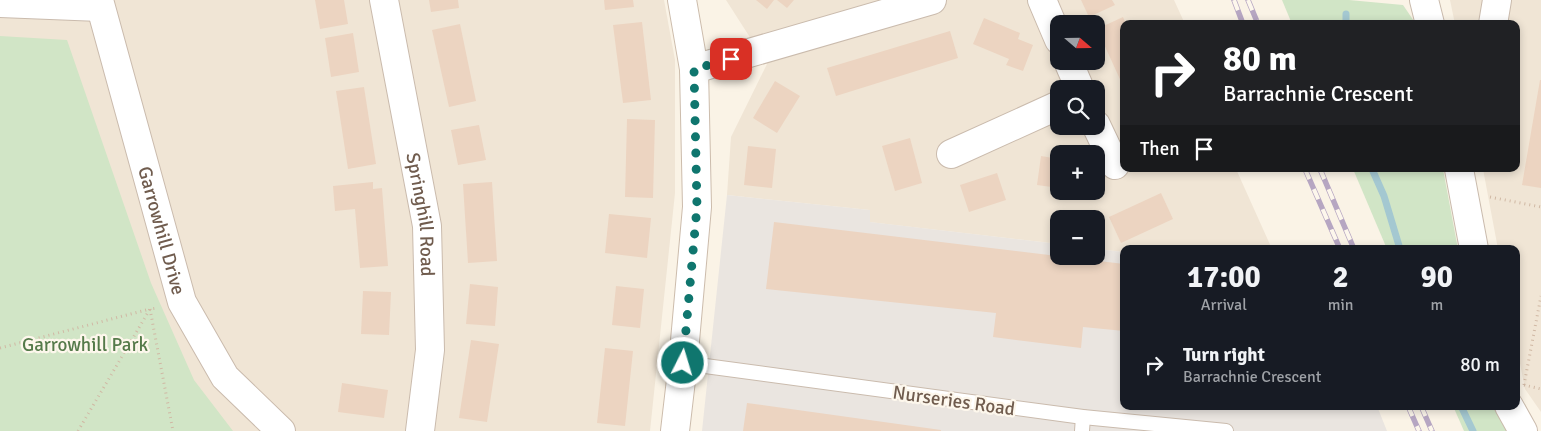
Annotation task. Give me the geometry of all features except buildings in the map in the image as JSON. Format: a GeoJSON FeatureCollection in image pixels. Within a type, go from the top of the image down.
{"type":"FeatureCollection","features":[{"type":"Feature","properties":{"kind":"street","name":"Springhill Road"},"geometry":{"type":"LineString","coordinates":[[384,0],[427,226],[430,350],[420,431]]}},
{"type":"Feature","properties":{"kind":"street"},"geometry":{"type":"LineString","coordinates":[[675,431],[697,207],[694,69],[682,0]]}},
{"type":"Feature","properties":{"kind":"street"},"geometry":{"type":"LineString","coordinates":[[694,69],[932,0]]}},
{"type":"Feature","properties":{"kind":"street"},"geometry":{"type":"LineString","coordinates":[[1042,0],[1050,19]]}},
{"type":"Feature","properties":{"kind":"street"},"geometry":{"type":"LineString","coordinates":[[1424,0],[1429,20]]}},
{"type":"Feature","properties":{"kind":"street"},"geometry":{"type":"LineString","coordinates":[[1494,20],[1497,0]]}},
{"type":"Feature","properties":{"kind":"street"},"geometry":{"type":"LineString","coordinates":[[0,3],[100,4]]}},
{"type":"Feature","properties":{"kind":"street","name":"Garrowhill Drive"},"geometry":{"type":"LineString","coordinates":[[100,4],[182,302],[225,377],[281,431]]}},
{"type":"Feature","properties":{"kind":"street"},"geometry":{"type":"LineString","coordinates":[[951,154],[1050,109]]}},
{"type":"Feature","properties":{"kind":"street"},"geometry":{"type":"LineString","coordinates":[[1101,135],[1115,165]]}},
{"type":"Feature","properties":{"kind":"street"},"geometry":{"type":"LineString","coordinates":[[1461,180],[1473,245]]}},
{"type":"Feature","properties":{"kind":"street"},"geometry":{"type":"LineString","coordinates":[[1519,410],[1523,431]]}},
{"type":"Feature","properties":{"kind":"lane","name":"Nurseries Road"},"geometry":{"type":"LineString","coordinates":[[683,363],[1083,424],[1226,431]]}},
{"type":"Feature","properties":{"kind":"path"},"geometry":{"type":"LineString","coordinates":[[1461,180],[1541,207]]}},
{"type":"Feature","properties":{"kind":"path"},"geometry":{"type":"LineString","coordinates":[[1520,384],[1541,296]]}},
{"type":"Feature","properties":{"kind":"path"},"geometry":{"type":"LineString","coordinates":[[0,348],[182,302]]}},
{"type":"Feature","properties":{"kind":"path"},"geometry":{"type":"LineString","coordinates":[[78,431],[150,310]]}},
{"type":"Feature","properties":{"kind":"path"},"geometry":{"type":"LineString","coordinates":[[150,310],[173,431]]}},
{"type":"Feature","properties":{"kind":"shaded area"},"geometry":{"type":"Polygon","coordinates":[[[0,0],[664,0],[675,60],[675,193],[650,431],[0,431],[0,0]]]}},
{"type":"Feature","properties":{"kind":"shaded area"},"geometry":{"type":"Polygon","coordinates":[[[726,0],[1174,0],[1183,20],[1120,20],[1120,172],[1237,172],[1270,245],[1120,245],[1120,252],[1105,250],[1105,210],[1050,210],[1050,243],[869,222],[870,210],[727,195],[731,137],[767,64],[726,0]]]}},
{"type":"Feature","properties":{"kind":"shaded area"},"geometry":{"type":"Polygon","coordinates":[[[1450,0],[1541,0],[1541,412],[1525,389],[1520,363],[1520,245],[1497,245],[1484,172],[1520,172],[1520,20],[1454,20],[1450,0]]]}},
{"type":"Feature","properties":{"kind":"shaded area"},"geometry":{"type":"Polygon","coordinates":[[[727,195],[870,210],[870,222],[1050,243],[1050,265],[1105,265],[1105,250],[1120,252],[1120,410],[1379,410],[1387,431],[702,431],[727,195]]]}},
{"type":"Feature","properties":{"kind":"green space"},"geometry":{"type":"Polygon","coordinates":[[[1282,0],[1349,0],[1403,5],[1413,20],[1290,20],[1282,0]]]}},
{"type":"Feature","properties":{"kind":"green space","name":"Garrowhill Park"},"geometry":{"type":"Polygon","coordinates":[[[0,36],[67,40],[151,283],[194,380],[233,431],[0,431],[0,36]]]}},
{"type":"Feature","properties":{"kind":"green space"},"geometry":{"type":"Polygon","coordinates":[[[1354,172],[1444,172],[1457,245],[1385,245],[1354,172]]]}},
{"type":"Feature","properties":{"kind":"green space"},"geometry":{"type":"Polygon","coordinates":[[[1455,410],[1495,410],[1507,431],[1464,431],[1455,410]]]}},
{"type":"Feature","properties":{"kind":"waterway"},"geometry":{"type":"LineString","coordinates":[[1346,14],[1346,20]]}},
{"type":"Feature","properties":{"kind":"waterway"},"geometry":{"type":"LineString","coordinates":[[1373,172],[1384,196],[1399,245]]}},
{"type":"Feature","properties":{"kind":"waterway"},"geometry":{"type":"LineString","coordinates":[[1463,410],[1473,431]]}},
{"type":"Feature","properties":{"kind":"railway"},"geometry":{"type":"LineString","coordinates":[[1234,0],[1242,20]]}},
{"type":"Feature","properties":{"kind":"railway"},"geometry":{"type":"LineString","coordinates":[[1248,0],[1256,20]]}},
{"type":"Feature","properties":{"kind":"railway"},"geometry":{"type":"LineString","coordinates":[[1306,172],[1338,245]]}},
{"type":"Feature","properties":{"kind":"railway"},"geometry":{"type":"LineString","coordinates":[[1321,172],[1352,245]]}},
{"type":"Feature","properties":{"kind":"railway"},"geometry":{"type":"LineString","coordinates":[[1410,410],[1419,431]]}},
{"type":"Feature","properties":{"kind":"railway"},"geometry":{"type":"LineString","coordinates":[[1423,410],[1432,431]]}},
{"type":"Feature","properties":{"kind":"route"},"geometry":{"type":"LineString","coordinates":[[683,363],[697,207],[694,69],[731,59]]}}]}
